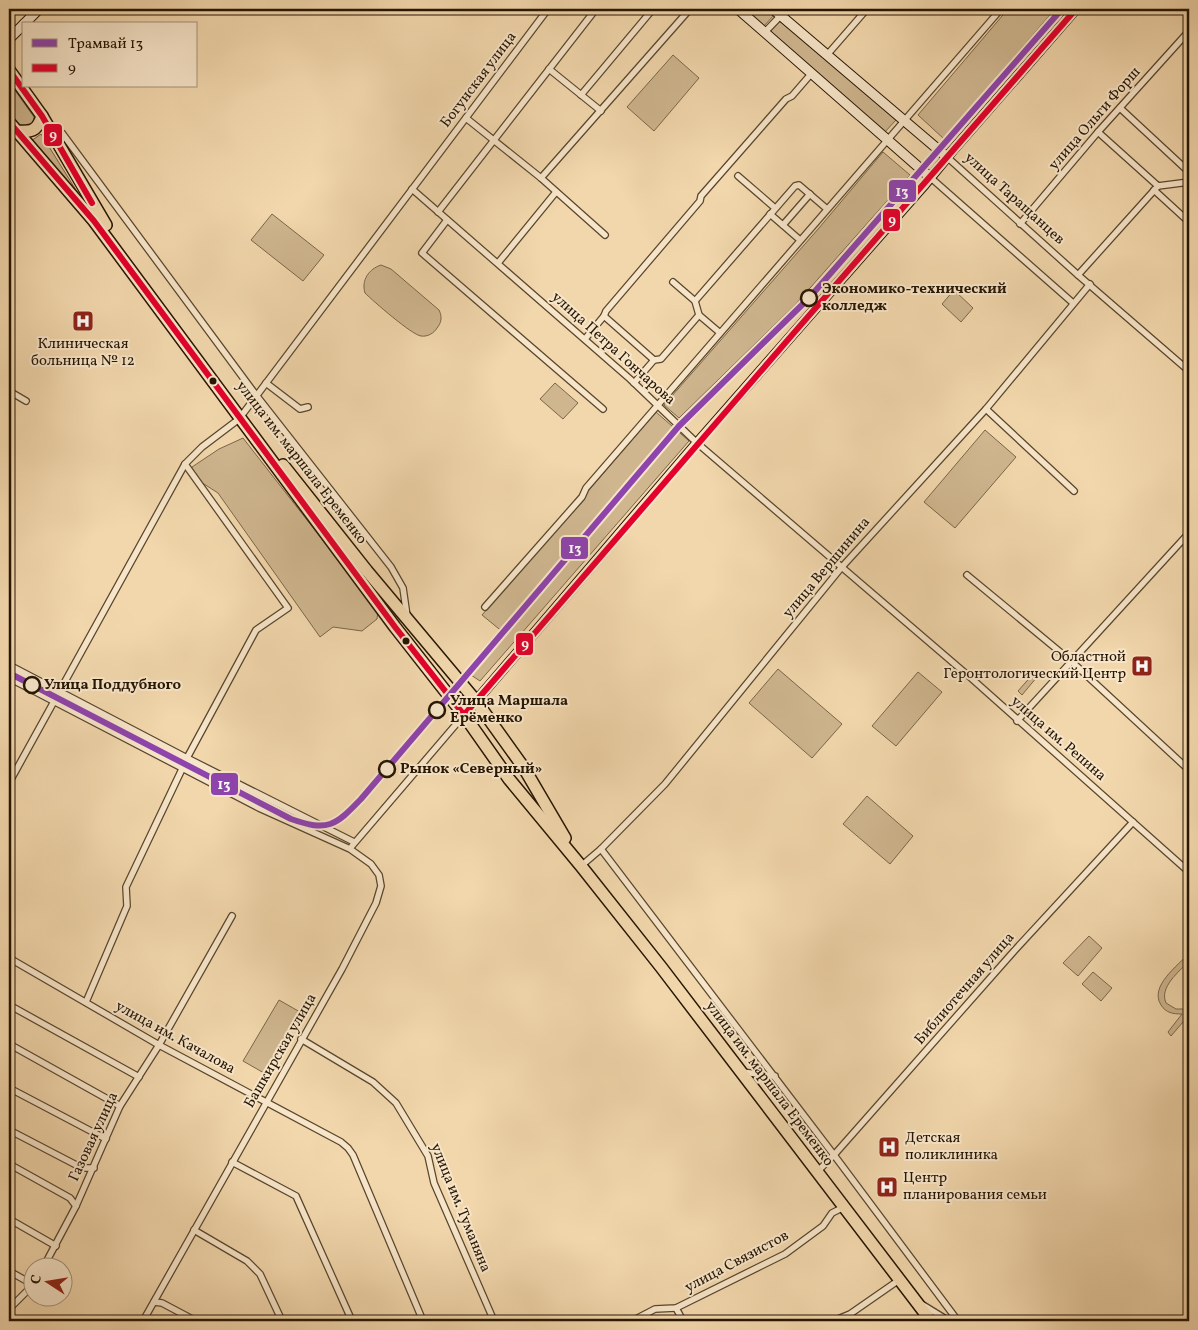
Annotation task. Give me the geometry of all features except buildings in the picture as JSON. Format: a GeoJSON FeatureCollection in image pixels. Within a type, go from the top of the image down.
{"type":"FeatureCollection","features":[{"type":"Feature","properties":{"kind":"highway","name":"улица им. маршала Еременко"},"geometry":{"type":"LineString","coordinates":[[9,70],[45,120],[98,214],[241,416],[395,628],[464,715],[509,779],[661,967],[931,1321]]}},
{"type":"Feature","properties":{"kind":"highway"},"geometry":{"type":"LineString","coordinates":[[12,127],[28,132],[35,130],[45,120]]}},
{"type":"Feature","properties":{"kind":"highway","name":"улица им. маршала Еременко"},"geometry":{"type":"LineString","coordinates":[[12,127],[94,220],[241,416],[476,701],[524,768],[581,866]]}},
{"type":"Feature","properties":{"kind":"highway"},"geometry":{"type":"LineString","coordinates":[[395,628],[397,622],[402,618],[408,618]]}},
{"type":"Feature","properties":{"kind":"highway"},"geometry":{"type":"LineString","coordinates":[[509,779],[522,774],[524,768]]}},
{"type":"Feature","properties":{"kind":"main road"},"geometry":{"type":"LineString","coordinates":[[26,22],[40,9]]}},
{"type":"Feature","properties":{"kind":"main road"},"geometry":{"type":"LineString","coordinates":[[738,9],[930,178]]}},
{"type":"Feature","properties":{"kind":"main road","name":"улица Таращанцев"},"geometry":{"type":"LineString","coordinates":[[773,9],[784,12],[827,55],[947,157]]}},
{"type":"Feature","properties":{"kind":"main road"},"geometry":{"type":"LineString","coordinates":[[464,715],[697,443],[1076,9]]}},
{"type":"Feature","properties":{"kind":"main road"},"geometry":{"type":"LineString","coordinates":[[9,39],[22,26]]}},
{"type":"Feature","properties":{"kind":"street","name":"Богунская улица"},"geometry":{"type":"LineString","coordinates":[[9,783],[58,691],[185,464],[202,447],[241,416],[548,9]]}},
{"type":"Feature","properties":{"kind":"street"},"geometry":{"type":"LineString","coordinates":[[438,212],[596,9]]}},
{"type":"Feature","properties":{"kind":"street"},"geometry":{"type":"LineString","coordinates":[[581,95],[653,9]]}},
{"type":"Feature","properties":{"kind":"street"},"geometry":{"type":"LineString","coordinates":[[541,178],[690,9]]}},
{"type":"Feature","properties":{"kind":"street"},"geometry":{"type":"LineString","coordinates":[[827,55],[867,9]]}},
{"type":"Feature","properties":{"kind":"street"},"geometry":{"type":"LineString","coordinates":[[485,607],[582,497],[586,488],[656,404],[1001,9]]}},
{"type":"Feature","properties":{"kind":"street"},"geometry":{"type":"LineString","coordinates":[[1184,9],[1189,13]]}},
{"type":"Feature","properties":{"kind":"street"},"geometry":{"type":"LineString","coordinates":[[765,32],[784,12]]}},
{"type":"Feature","properties":{"kind":"street","name":"улица Ольги Форш"},"geometry":{"type":"LineString","coordinates":[[1020,224],[1098,132],[1189,31]]}},
{"type":"Feature","properties":{"kind":"street"},"geometry":{"type":"LineString","coordinates":[[549,70],[601,111]]}},
{"type":"Feature","properties":{"kind":"street"},"geometry":{"type":"LineString","coordinates":[[585,339],[606,311],[700,201],[701,196],[786,99],[792,96],[811,74]]}},
{"type":"Feature","properties":{"kind":"street"},"geometry":{"type":"LineString","coordinates":[[1120,108],[1189,172]]}},
{"type":"Feature","properties":{"kind":"street"},"geometry":{"type":"LineString","coordinates":[[466,118],[541,178],[605,235]]}},
{"type":"Feature","properties":{"kind":"street"},"geometry":{"type":"LineString","coordinates":[[45,120],[62,133],[256,395],[391,567],[403,588],[408,618]]}},
{"type":"Feature","properties":{"kind":"street"},"geometry":{"type":"LineString","coordinates":[[1098,132],[1189,222]]}},
{"type":"Feature","properties":{"kind":"street","name":"улица Таращанцев"},"geometry":{"type":"LineString","coordinates":[[947,157],[1020,224],[1189,371]]}},
{"type":"Feature","properties":{"kind":"street"},"geometry":{"type":"LineString","coordinates":[[738,176],[775,208]]}},
{"type":"Feature","properties":{"kind":"street"},"geometry":{"type":"LineString","coordinates":[[930,178],[1073,303]]}},
{"type":"Feature","properties":{"kind":"street"},"geometry":{"type":"LineString","coordinates":[[1078,275],[1156,188],[1189,182]]}},
{"type":"Feature","properties":{"kind":"street"},"geometry":{"type":"LineString","coordinates":[[695,301],[795,186],[799,185],[827,209]]}},
{"type":"Feature","properties":{"kind":"street","name":"улица Петра Гончарова"},"geometry":{"type":"LineString","coordinates":[[412,189],[585,339],[697,443],[841,568]]}},
{"type":"Feature","properties":{"kind":"street"},"geometry":{"type":"LineString","coordinates":[[498,263],[556,192]]}},
{"type":"Feature","properties":{"kind":"street"},"geometry":{"type":"LineString","coordinates":[[783,225],[810,194]]}},
{"type":"Feature","properties":{"kind":"street"},"geometry":{"type":"LineString","coordinates":[[770,214],[800,240]]}},
{"type":"Feature","properties":{"kind":"street"},"geometry":{"type":"LineString","coordinates":[[448,220],[422,254],[603,410]]}},
{"type":"Feature","properties":{"kind":"street"},"geometry":{"type":"LineString","coordinates":[[673,282],[695,301],[699,315],[719,332]]}},
{"type":"Feature","properties":{"kind":"street","name":"улица Вершинина"},"geometry":{"type":"LineString","coordinates":[[581,866],[665,784],[841,568],[986,409],[1090,284]]}},
{"type":"Feature","properties":{"kind":"street"},"geometry":{"type":"LineString","coordinates":[[634,383],[654,360],[661,359],[699,315]]}},
{"type":"Feature","properties":{"kind":"street"},"geometry":{"type":"LineString","coordinates":[[604,316],[654,360]]}},
{"type":"Feature","properties":{"kind":"street"},"geometry":{"type":"LineString","coordinates":[[266,383],[300,409],[308,407]]}},
{"type":"Feature","properties":{"kind":"street"},"geometry":{"type":"LineString","coordinates":[[9,391],[26,401]]}},
{"type":"Feature","properties":{"kind":"street"},"geometry":{"type":"LineString","coordinates":[[986,409],[1074,491]]}},
{"type":"Feature","properties":{"kind":"street"},"geometry":{"type":"LineString","coordinates":[[185,464],[288,608],[256,630],[188,758]]}},
{"type":"Feature","properties":{"kind":"street"},"geometry":{"type":"LineString","coordinates":[[1017,721],[1189,533]]}},
{"type":"Feature","properties":{"kind":"street","name":"улица им. Репина"},"geometry":{"type":"LineString","coordinates":[[841,568],[971,678],[1017,721],[1189,872]]}},
{"type":"Feature","properties":{"kind":"street"},"geometry":{"type":"LineString","coordinates":[[967,575],[1071,660],[1189,770]]}},
{"type":"Feature","properties":{"kind":"street"},"geometry":{"type":"LineString","coordinates":[[9,664],[58,691],[354,842]]}},
{"type":"Feature","properties":{"kind":"street"},"geometry":{"type":"LineString","coordinates":[[9,678],[183,767],[126,887],[127,906],[86,1002]]}},
{"type":"Feature","properties":{"kind":"street"},"geometry":{"type":"LineString","coordinates":[[350,850],[354,842],[464,715]]}},
{"type":"Feature","properties":{"kind":"street","name":"Башкирская улица"},"geometry":{"type":"LineString","coordinates":[[143,1321],[342,969],[376,903],[381,886],[379,875],[370,864],[350,850],[259,808],[183,767]]}},
{"type":"Feature","properties":{"kind":"street","name":"Библиотечная улица"},"geometry":{"type":"LineString","coordinates":[[817,1172],[1132,822]]}},
{"type":"Feature","properties":{"kind":"street"},"geometry":{"type":"LineString","coordinates":[[601,848],[775,1076],[958,1321]]}},
{"type":"Feature","properties":{"kind":"street","name":"Газовая улица"},"geometry":{"type":"LineString","coordinates":[[49,1258],[94,1168],[120,1106],[159,1045],[232,916]]}},
{"type":"Feature","properties":{"kind":"street","name":"улица им. Качалова"},"geometry":{"type":"LineString","coordinates":[[9,958],[159,1045],[341,1142],[348,1148],[423,1321]]}},
{"type":"Feature","properties":{"kind":"street"},"geometry":{"type":"LineString","coordinates":[[9,1005],[138,1078]]}},
{"type":"Feature","properties":{"kind":"street","name":"улица им. Туманяна"},"geometry":{"type":"LineString","coordinates":[[301,1039],[373,1082],[396,1103],[428,1156],[434,1183],[494,1321]]}},
{"type":"Feature","properties":{"kind":"street"},"geometry":{"type":"LineString","coordinates":[[9,1044],[120,1106]]}},
{"type":"Feature","properties":{"kind":"street"},"geometry":{"type":"LineString","coordinates":[[740,1072],[775,1076]]}},
{"type":"Feature","properties":{"kind":"street"},"geometry":{"type":"LineString","coordinates":[[9,1088],[106,1139]]}},
{"type":"Feature","properties":{"kind":"street"},"geometry":{"type":"LineString","coordinates":[[9,1130],[82,1168],[94,1168]]}},
{"type":"Feature","properties":{"kind":"street"},"geometry":{"type":"LineString","coordinates":[[232,1162],[296,1196],[352,1321]]}},
{"type":"Feature","properties":{"kind":"street"},"geometry":{"type":"LineString","coordinates":[[9,1164],[70,1198],[76,1206]]}},
{"type":"Feature","properties":{"kind":"street","name":"улица Связистов"},"geometry":{"type":"LineString","coordinates":[[632,1321],[655,1309],[676,1308],[785,1254],[824,1226],[832,1213],[844,1207]]}},
{"type":"Feature","properties":{"kind":"street"},"geometry":{"type":"LineString","coordinates":[[9,1219],[56,1246]]}},
{"type":"Feature","properties":{"kind":"street"},"geometry":{"type":"LineString","coordinates":[[194,1230],[247,1261],[260,1274],[282,1321]]}},
{"type":"Feature","properties":{"kind":"street"},"geometry":{"type":"LineString","coordinates":[[9,1271],[22,1279]]}},
{"type":"Feature","properties":{"kind":"street"},"geometry":{"type":"LineString","coordinates":[[833,1321],[850,1314],[899,1280]]}},
{"type":"Feature","properties":{"kind":"street"},"geometry":{"type":"LineString","coordinates":[[10,1307],[22,1295]]}},
{"type":"Feature","properties":{"kind":"street"},"geometry":{"type":"LineString","coordinates":[[915,1300],[949,1321]]}},
{"type":"Feature","properties":{"kind":"street"},"geometry":{"type":"LineString","coordinates":[[154,1302],[162,1303],[196,1321]]}},
{"type":"Feature","properties":{"kind":"street"},"geometry":{"type":"LineString","coordinates":[[676,1308],[683,1321]]}},
{"type":"Feature","properties":{"kind":"shaded area"},"geometry":{"type":"Polygon","coordinates":[[[742,9],[769,9],[775,14],[763,27],[742,9]]]}},
{"type":"Feature","properties":{"kind":"shaded area"},"geometry":{"type":"Polygon","coordinates":[[[1008,9],[1055,9],[944,139],[918,115],[1008,9]]]}},
{"type":"Feature","properties":{"kind":"shaded area"},"geometry":{"type":"Polygon","coordinates":[[[781,20],[896,120],[883,134],[769,33],[781,20]]]}},
{"type":"Feature","properties":{"kind":"shaded area"},"geometry":{"type":"Polygon","coordinates":[[[673,55],[699,78],[654,131],[627,107],[673,55]]]}},
{"type":"Feature","properties":{"kind":"shaded area"},"geometry":{"type":"Polygon","coordinates":[[[9,82],[34,117],[30,126],[20,126],[9,114],[9,82]]]}},
{"type":"Feature","properties":{"kind":"shaded area"},"geometry":{"type":"Polygon","coordinates":[[[41,134],[76,190],[73,192],[31,141],[41,134]]]}},
{"type":"Feature","properties":{"kind":"shaded area"},"geometry":{"type":"Polygon","coordinates":[[[883,152],[910,175],[795,305],[679,418],[664,405],[883,152]]]}},
{"type":"Feature","properties":{"kind":"shaded area"},"geometry":{"type":"Polygon","coordinates":[[[272,214],[324,255],[303,281],[251,240],[272,214]]]}},
{"type":"Feature","properties":{"kind":"shaded area"},"geometry":{"type":"Polygon","coordinates":[[[381,265],[391,269],[439,310],[441,321],[436,330],[424,336],[416,334],[365,293],[365,279],[373,269],[381,265]]]}},
{"type":"Feature","properties":{"kind":"shaded area"},"geometry":{"type":"Polygon","coordinates":[[[954,290],[973,308],[961,322],[942,304],[954,290]]]}},
{"type":"Feature","properties":{"kind":"shaded area"},"geometry":{"type":"Polygon","coordinates":[[[555,383],[578,403],[563,419],[540,399],[555,383]]]}},
{"type":"Feature","properties":{"kind":"shaded area"},"geometry":{"type":"Polygon","coordinates":[[[656,412],[689,441],[480,681],[468,673],[504,633],[482,615],[656,412]]]}},
{"type":"Feature","properties":{"kind":"shaded area"},"geometry":{"type":"Polygon","coordinates":[[[985,430],[1016,457],[955,528],[924,502],[985,430]]]}},
{"type":"Feature","properties":{"kind":"shaded area"},"geometry":{"type":"Polygon","coordinates":[[[243,438],[378,611],[377,619],[362,631],[333,627],[320,637],[218,493],[190,475],[192,467],[219,449],[243,438]]]}},
{"type":"Feature","properties":{"kind":"shaded area"},"geometry":{"type":"Polygon","coordinates":[[[778,669],[842,724],[812,758],[749,703],[778,669]]]}},
{"type":"Feature","properties":{"kind":"shaded area"},"geometry":{"type":"Polygon","coordinates":[[[918,672],[942,692],[896,746],[872,726],[918,672]]]}},
{"type":"Feature","properties":{"kind":"shaded area"},"geometry":{"type":"Polygon","coordinates":[[[1033,674],[1037,677],[1022,695],[1018,691],[1033,674]]]}},
{"type":"Feature","properties":{"kind":"shaded area"},"geometry":{"type":"Polygon","coordinates":[[[867,796],[913,836],[890,864],[843,824],[867,796]]]}},
{"type":"Feature","properties":{"kind":"shaded area"},"geometry":{"type":"Polygon","coordinates":[[[1089,936],[1102,948],[1078,976],[1063,963],[1089,936]]]}},
{"type":"Feature","properties":{"kind":"shaded area"},"geometry":{"type":"Polygon","coordinates":[[[1189,953],[1189,961],[1171,980],[1165,991],[1166,1003],[1176,1009],[1184,1009],[1189,1004],[1189,1015],[1171,1036],[1168,1032],[1182,1014],[1176,1014],[1163,1008],[1158,998],[1159,991],[1166,977],[1189,953]]]}},
{"type":"Feature","properties":{"kind":"shaded area"},"geometry":{"type":"Polygon","coordinates":[[[1093,972],[1112,988],[1101,1001],[1082,984],[1093,972]]]}},
{"type":"Feature","properties":{"kind":"shaded area"},"geometry":{"type":"Polygon","coordinates":[[[279,1000],[300,1012],[264,1073],[243,1061],[279,1000]]]}},
{"type":"Feature","properties":{"kind":"tram line","name":"13"},"geometry":{"type":"LineString","coordinates":[[9,673],[291,819],[323,826],[337,821],[361,799],[679,426],[809,298],[1062,9]]}},
{"type":"Feature","properties":{"kind":"transit line","name":"9"},"geometry":{"type":"LineString","coordinates":[[9,122],[94,221],[395,627],[464,715],[1076,9]]}},
{"type":"Feature","properties":{"kind":"transit line","name":"9"},"geometry":{"type":"LineString","coordinates":[[9,70],[42,116],[92,203]]}},
{"type":"Feature","properties":{"kind":"place","name":"Экономико-технический колледж"},"geometry":{"type":"Point","coordinates":[809,298]}},
{"type":"Feature","properties":{"kind":"place","name":"Клиническая больница № 12"},"geometry":{"type":"Point","coordinates":[83,321]}},
{"type":"Feature","properties":{"kind":"place","name":"Областной Геронтологический Центр"},"geometry":{"type":"Point","coordinates":[1142,666]}},
{"type":"Feature","properties":{"kind":"place","name":"Улица Поддубного"},"geometry":{"type":"Point","coordinates":[32,685]}},
{"type":"Feature","properties":{"kind":"place","name":"Улица Маршала Ерёменко"},"geometry":{"type":"Point","coordinates":[437,710]}},
{"type":"Feature","properties":{"kind":"place","name":"Рынок «Северный»"},"geometry":{"type":"Point","coordinates":[387,769]}},
{"type":"Feature","properties":{"kind":"place","name":"Детская поликлиника"},"geometry":{"type":"Point","coordinates":[889,1147]}},
{"type":"Feature","properties":{"kind":"place","name":"Центр планирования семьи"},"geometry":{"type":"Point","coordinates":[887,1187]}}]}
